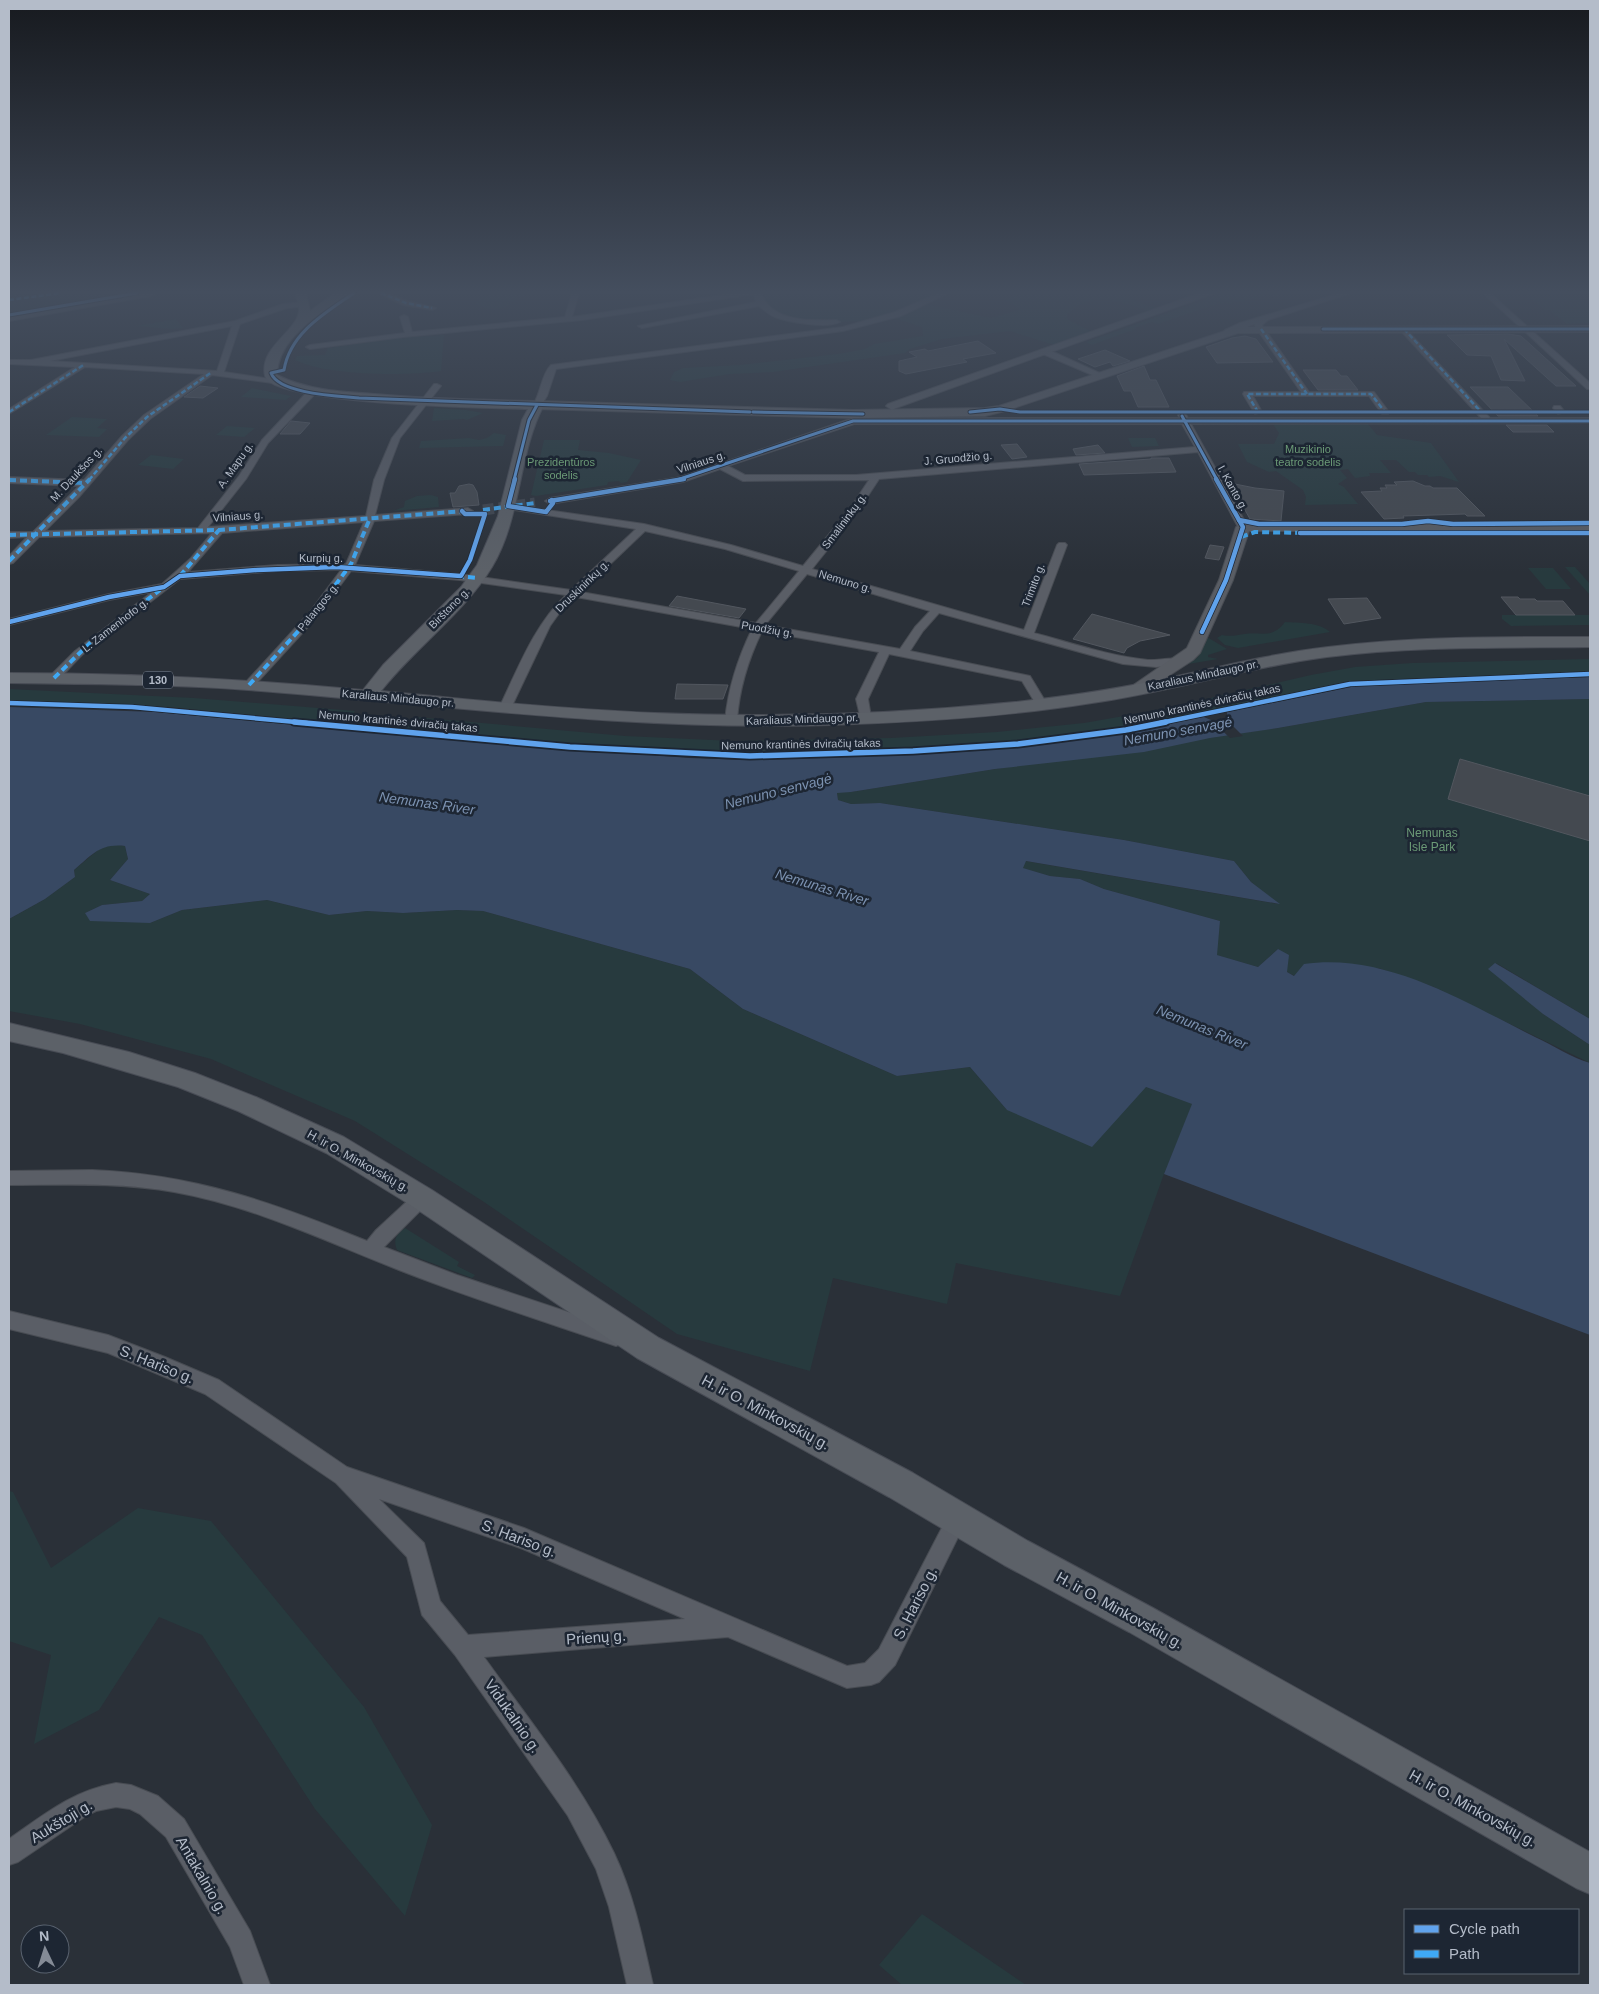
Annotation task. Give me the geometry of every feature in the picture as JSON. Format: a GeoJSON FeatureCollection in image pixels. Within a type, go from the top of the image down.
{"type":"FeatureCollection","features":[{"type":"Feature","properties":{"kind":"main road"},"geometry":{"type":"LineString","coordinates":[[291,386],[312,392],[465,403],[537,405]]}},
{"type":"Feature","properties":{"kind":"main road"},"geometry":{"type":"LineString","coordinates":[[465,403],[513,418],[527,432]]}},
{"type":"Feature","properties":{"kind":"main road","name":"Birštono g."},"geometry":{"type":"LineString","coordinates":[[368,696],[389,669],[477,578],[494,546],[508,506],[531,414],[537,405]]}},
{"type":"Feature","properties":{"kind":"main road","name":"Karaliaus Mindaugo pr."},"geometry":{"type":"LineString","coordinates":[[9,678],[248,685],[655,720],[731,721],[966,712],[1040,704],[1096,697],[1314,654],[1365,648],[1440,643],[1590,642]]}},
{"type":"Feature","properties":{"kind":"main road","name":"H. ir O. Minkovskių g."},"geometry":{"type":"LineString","coordinates":[[9,1032],[129,1062],[186,1080],[247,1104],[335,1145],[422,1198],[648,1348],[796,1426],[957,1519],[1590,1874]]}},
{"type":"Feature","properties":{"kind":"street"},"geometry":{"type":"LineString","coordinates":[[9,412],[50,386]]}},
{"type":"Feature","properties":{"kind":"street","name":"M. Daukšos g."},"geometry":{"type":"LineString","coordinates":[[9,561],[85,484],[147,417],[196,386]]}},
{"type":"Feature","properties":{"kind":"street","name":"Palangos g."},"geometry":{"type":"LineString","coordinates":[[248,685],[314,615],[348,568],[370,518],[379,480],[396,438],[424,400],[437,386]]}},
{"type":"Feature","properties":{"kind":"street"},"geometry":{"type":"LineString","coordinates":[[537,405],[543,396],[546,386]]}},
{"type":"Feature","properties":{"kind":"street"},"geometry":{"type":"LineString","coordinates":[[867,414],[950,386]]}},
{"type":"Feature","properties":{"kind":"street"},"geometry":{"type":"LineString","coordinates":[[537,405],[867,414],[986,412],[1001,409],[1068,386]]}},
{"type":"Feature","properties":{"kind":"street"},"geometry":{"type":"LineString","coordinates":[[1302,386],[1307,394]]}},
{"type":"Feature","properties":{"kind":"street"},"geometry":{"type":"LineString","coordinates":[[1456,386],[1482,414],[1590,421]]}},
{"type":"Feature","properties":{"kind":"street","name":"A. Mapu g."},"geometry":{"type":"LineString","coordinates":[[200,531],[265,442],[312,392]]}},
{"type":"Feature","properties":{"kind":"street"},"geometry":{"type":"LineString","coordinates":[[1267,417],[1247,394],[1371,394],[1385,412]]}},
{"type":"Feature","properties":{"kind":"street"},"geometry":{"type":"LineString","coordinates":[[908,401],[915,409],[925,412]]}},
{"type":"Feature","properties":{"kind":"street"},"geometry":{"type":"LineString","coordinates":[[1019,417],[1185,420],[1267,417],[1363,418],[1559,410],[1590,412]]}},
{"type":"Feature","properties":{"kind":"street"},"geometry":{"type":"LineString","coordinates":[[1363,418],[1385,412],[1590,416]]}},
{"type":"Feature","properties":{"kind":"street"},"geometry":{"type":"LineString","coordinates":[[1019,417],[1185,420],[1267,417]]}},
{"type":"Feature","properties":{"kind":"street","name":"Vilniaus g."},"geometry":{"type":"LineString","coordinates":[[550,501],[683,479],[853,421],[1019,417]]}},
{"type":"Feature","properties":{"kind":"street","name":"I. Kanto g."},"geometry":{"type":"LineString","coordinates":[[1138,689],[1180,662],[1194,650],[1226,580],[1243,527],[1185,420]]}},
{"type":"Feature","properties":{"kind":"street","name":"J. Gruodžio g."},"geometry":{"type":"LineString","coordinates":[[721,466],[743,478],[876,476],[1200,449]]}},
{"type":"Feature","properties":{"kind":"street","name":"Smalininkų g."},"geometry":{"type":"LineString","coordinates":[[731,721],[732,704],[749,646],[758,628],[854,512],[876,476]]}},
{"type":"Feature","properties":{"kind":"street"},"geometry":{"type":"LineString","coordinates":[[9,480],[85,484]]}},
{"type":"Feature","properties":{"kind":"street","name":"Nemuno g."},"geometry":{"type":"LineString","coordinates":[[508,506],[644,527],[752,554],[937,609],[1122,660],[1156,664],[1180,662]]}},
{"type":"Feature","properties":{"kind":"street","name":"Vilniaus g."},"geometry":{"type":"LineString","coordinates":[[9,535],[200,531],[468,511]]}},
{"type":"Feature","properties":{"kind":"street","name":"Druskininkų g."},"geometry":{"type":"LineString","coordinates":[[506,708],[545,626],[556,610],[644,527]]}},
{"type":"Feature","properties":{"kind":"street"},"geometry":{"type":"LineString","coordinates":[[1243,527],[1590,527]]}},
{"type":"Feature","properties":{"kind":"street","name":"L. Zamenhofo g."},"geometry":{"type":"LineString","coordinates":[[54,678],[78,653],[180,576],[219,530]]}},
{"type":"Feature","properties":{"kind":"street","name":"Trimito g."},"geometry":{"type":"LineString","coordinates":[[1028,635],[1062,545]]}},
{"type":"Feature","properties":{"kind":"street","name":"Kurpių g."},"geometry":{"type":"LineString","coordinates":[[180,576],[305,568],[348,568],[477,578]]}},
{"type":"Feature","properties":{"kind":"street","name":"Puodžių g."},"geometry":{"type":"LineString","coordinates":[[477,578],[573,593],[904,653],[1026,678],[1040,704]]}},
{"type":"Feature","properties":{"kind":"street"},"geometry":{"type":"LineString","coordinates":[[9,622],[109,597],[164,587]]}},
{"type":"Feature","properties":{"kind":"street"},"geometry":{"type":"LineString","coordinates":[[904,653],[919,629],[937,609]]}},
{"type":"Feature","properties":{"kind":"street"},"geometry":{"type":"LineString","coordinates":[[865,717],[862,699],[885,650]]}},
{"type":"Feature","properties":{"kind":"street","name":"H. ir O. Minkovskių g."},"geometry":{"type":"LineString","coordinates":[[11,1182],[129,1179],[175,1185],[222,1196],[278,1213],[455,1283],[648,1348]]}},
{"type":"Feature","properties":{"kind":"street"},"geometry":{"type":"LineString","coordinates":[[370,1250],[422,1198]]}},
{"type":"Feature","properties":{"kind":"street","name":"S. Hariso g."},"geometry":{"type":"LineString","coordinates":[[9,1320],[108,1344],[212,1387],[341,1475],[524,1539],[847,1677],[871,1674],[888,1657],[957,1519]]}},
{"type":"Feature","properties":{"kind":"street","name":"Vidukalnio g."},"geometry":{"type":"LineString","coordinates":[[341,1475],[416,1551],[430,1607],[463,1647],[577,1807],[606,1863],[622,1907],[640,1985]]}},
{"type":"Feature","properties":{"kind":"street","name":"Prienų g."},"geometry":{"type":"LineString","coordinates":[[463,1647],[728,1627]]}},
{"type":"Feature","properties":{"kind":"street","name":"Aukštoji g."},"geometry":{"type":"LineString","coordinates":[[9,1853],[77,1807],[94,1799],[116,1795]]}},
{"type":"Feature","properties":{"kind":"street","name":"Antakalnio g."},"geometry":{"type":"LineString","coordinates":[[116,1795],[132,1797],[149,1805],[175,1828],[241,1940],[257,1985]]}},
{"type":"Feature","properties":{"kind":"green space"},"geometry":{"type":"Polygon","coordinates":[[[252,388],[291,396],[286,400],[241,397],[252,388]]]}},
{"type":"Feature","properties":{"kind":"green space"},"geometry":{"type":"Polygon","coordinates":[[[434,408],[483,413],[467,420],[432,421],[434,408]]]}},
{"type":"Feature","properties":{"kind":"green space"},"geometry":{"type":"Polygon","coordinates":[[[72,417],[107,419],[97,428],[107,429],[99,437],[46,435],[72,417]]]}},
{"type":"Feature","properties":{"kind":"green space","name":"Muzikinio teatro sodelis"},"geometry":{"type":"Polygon","coordinates":[[[1273,424],[1368,424],[1377,435],[1431,443],[1459,482],[1440,476],[1429,477],[1409,472],[1396,460],[1380,460],[1391,473],[1369,473],[1370,476],[1355,478],[1348,469],[1340,470],[1347,478],[1338,484],[1344,487],[1358,504],[1305,505],[1306,497],[1303,490],[1276,471],[1269,472],[1247,462],[1238,444],[1274,444],[1279,433],[1273,424]]]}},
{"type":"Feature","properties":{"kind":"green space"},"geometry":{"type":"Polygon","coordinates":[[[227,426],[255,428],[244,437],[216,435],[227,426]]]}},
{"type":"Feature","properties":{"kind":"green space"},"geometry":{"type":"Polygon","coordinates":[[[494,433],[506,435],[503,446],[419,448],[421,441],[469,438],[479,440],[487,438],[494,433]]]}},
{"type":"Feature","properties":{"kind":"green space"},"geometry":{"type":"Polygon","coordinates":[[[1128,438],[1155,438],[1159,446],[1132,447],[1128,438]]]}},
{"type":"Feature","properties":{"kind":"green space","name":"Prezidentūros sodelis"},"geometry":{"type":"Polygon","coordinates":[[[544,440],[580,440],[578,450],[609,453],[641,460],[627,482],[608,482],[607,485],[536,496],[531,495],[544,440]]]}},
{"type":"Feature","properties":{"kind":"green space"},"geometry":{"type":"Polygon","coordinates":[[[151,455],[184,459],[173,469],[138,465],[151,455]]]}},
{"type":"Feature","properties":{"kind":"green space"},"geometry":{"type":"Polygon","coordinates":[[[431,495],[438,497],[439,507],[393,511],[404,507],[405,501],[417,496],[431,495]]]}},
{"type":"Feature","properties":{"kind":"green space"},"geometry":{"type":"Polygon","coordinates":[[[1565,567],[1575,567],[1590,584],[1590,595],[1565,567]]]}},
{"type":"Feature","properties":{"kind":"green space"},"geometry":{"type":"Polygon","coordinates":[[[1528,568],[1553,568],[1571,589],[1546,589],[1528,568]]]}},
{"type":"Feature","properties":{"kind":"green space"},"geometry":{"type":"Polygon","coordinates":[[[1502,615],[1590,615],[1590,625],[1511,626],[1502,619],[1502,615]]]}},
{"type":"Feature","properties":{"kind":"green space"},"geometry":{"type":"Polygon","coordinates":[[[1285,622],[1320,626],[1330,632],[1238,648],[1225,645],[1217,638],[1222,635],[1271,633],[1276,631],[1285,622]]]}},
{"type":"Feature","properties":{"kind":"green space"},"geometry":{"type":"Polygon","coordinates":[[[1207,637],[1227,649],[1208,655],[1208,657],[1218,659],[1188,664],[1198,657],[1207,637]]]}},
{"type":"Feature","properties":{"kind":"green space"},"geometry":{"type":"Polygon","coordinates":[[[1590,659],[1590,672],[1350,681],[1184,717],[1018,742],[906,749],[738,754],[653,750],[499,738],[169,707],[9,701],[9,689],[194,698],[355,711],[352,715],[413,720],[415,717],[625,736],[734,741],[891,738],[997,732],[1084,723],[1158,710],[1311,675],[1355,667],[1412,663],[1590,659]]]}},
{"type":"Feature","properties":{"kind":"green space","name":"Nemunas Isle Park"},"geometry":{"type":"Polygon","coordinates":[[[1590,699],[1590,1019],[1496,963],[1543,1014],[1590,1045],[1590,1063],[1434,987],[1378,968],[1295,976],[1287,972],[1278,949],[1258,967],[1216,955],[1220,921],[1104,889],[1080,879],[1050,876],[1022,868],[1025,861],[1278,904],[1251,882],[1234,861],[1124,840],[880,803],[851,804],[838,800],[837,792],[851,792],[1278,728],[1426,702],[1590,699]]]}},
{"type":"Feature","properties":{"kind":"green space"},"geometry":{"type":"Polygon","coordinates":[[[112,844],[125,846],[128,859],[110,880],[150,894],[142,901],[102,905],[85,913],[150,923],[182,910],[267,900],[329,915],[367,911],[403,913],[457,910],[483,911],[690,969],[743,1009],[897,1076],[970,1067],[1007,1110],[1146,1087],[1193,1104],[1164,1174],[1120,1296],[956,1263],[947,1304],[833,1278],[810,1371],[677,1334],[481,1200],[355,1121],[211,1059],[80,1024],[9,1011],[9,919],[45,899],[75,877],[74,870],[98,850],[112,844]]]}},
{"type":"Feature","properties":{"kind":"green space"},"geometry":{"type":"Polygon","coordinates":[[[405,1228],[459,1262],[457,1266],[475,1275],[472,1278],[397,1250],[396,1238],[405,1228]]]}},
{"type":"Feature","properties":{"kind":"green space"},"geometry":{"type":"Polygon","coordinates":[[[9,1491],[13,1492],[51,1568],[138,1508],[211,1521],[364,1707],[432,1825],[405,1916],[315,1809],[202,1635],[159,1617],[99,1710],[34,1744],[51,1655],[9,1641],[9,1491]]]}},
{"type":"Feature","properties":{"kind":"green space"},"geometry":{"type":"Polygon","coordinates":[[[922,1914],[1026,1985],[902,1985],[879,1965],[922,1914]]]}},
{"type":"Feature","properties":{"kind":"water"},"geometry":{"type":"Polygon","coordinates":[[[1590,677],[1590,699],[1426,702],[1210,738],[1144,752],[995,769],[837,793],[838,800],[851,804],[880,803],[1124,840],[1234,861],[1251,882],[1280,904],[1026,861],[1023,868],[1050,876],[1080,879],[1104,889],[1220,921],[1217,955],[1258,967],[1278,949],[1289,955],[1287,972],[1294,976],[1304,964],[1334,962],[1364,965],[1424,983],[1453,995],[1569,1055],[1590,1063],[1590,1335],[1164,1174],[1192,1104],[1146,1087],[1092,1147],[1007,1110],[970,1067],[897,1076],[743,1009],[690,969],[483,911],[457,910],[403,913],[367,911],[329,915],[267,900],[182,910],[150,923],[90,921],[85,913],[102,905],[142,901],[150,894],[110,880],[128,859],[125,846],[109,846],[91,855],[74,870],[75,877],[45,899],[9,919],[9,707],[156,712],[401,735],[689,758],[746,760],[920,754],[1042,744],[1129,732],[1361,685],[1590,677]]]}},
{"type":"Feature","properties":{"kind":"water"},"geometry":{"type":"Polygon","coordinates":[[[1495,963],[1590,1019],[1590,1045],[1543,1014],[1488,969],[1495,963]]]}},
{"type":"Feature","properties":{"kind":"pier"},"geometry":{"type":"Polygon","coordinates":[[[1227,709],[1227,717],[1230,723],[1243,736],[1230,738],[1211,720],[1199,715],[1227,709]]]}},
{"type":"Feature","properties":{"kind":"building"},"geometry":{"type":"Polygon","coordinates":[[[200,386],[218,388],[203,398],[184,397],[200,386]]]}},
{"type":"Feature","properties":{"kind":"building"},"geometry":{"type":"Polygon","coordinates":[[[1122,386],[1159,386],[1169,407],[1138,407],[1131,391],[1124,391],[1122,386]]]}},
{"type":"Feature","properties":{"kind":"building"},"geometry":{"type":"Polygon","coordinates":[[[1315,386],[1355,386],[1358,390],[1318,390],[1315,386]]]}},
{"type":"Feature","properties":{"kind":"building"},"geometry":{"type":"Polygon","coordinates":[[[1470,387],[1508,387],[1538,416],[1498,416],[1470,387]]]}},
{"type":"Feature","properties":{"kind":"building"},"geometry":{"type":"Polygon","coordinates":[[[291,421],[310,423],[300,434],[280,434],[291,421]]]}},
{"type":"Feature","properties":{"kind":"building"},"geometry":{"type":"Polygon","coordinates":[[[1506,425],[1547,425],[1554,432],[1513,432],[1506,425]]]}},
{"type":"Feature","properties":{"kind":"building"},"geometry":{"type":"Polygon","coordinates":[[[1017,444],[1027,457],[1012,459],[1001,445],[1017,444]]]}},
{"type":"Feature","properties":{"kind":"building"},"geometry":{"type":"Polygon","coordinates":[[[1098,445],[1105,453],[1076,455],[1073,449],[1098,445]]]}},
{"type":"Feature","properties":{"kind":"building"},"geometry":{"type":"Polygon","coordinates":[[[1169,458],[1176,472],[1084,475],[1079,464],[1151,459],[1169,458]]]}},
{"type":"Feature","properties":{"kind":"building"},"geometry":{"type":"Polygon","coordinates":[[[1413,481],[1433,488],[1457,488],[1485,516],[1467,516],[1465,514],[1403,516],[1404,518],[1384,519],[1361,492],[1382,491],[1380,488],[1387,488],[1385,485],[1397,485],[1394,482],[1413,481]]]}},
{"type":"Feature","properties":{"kind":"building"},"geometry":{"type":"Polygon","coordinates":[[[1230,483],[1284,491],[1281,521],[1250,519],[1230,483]]]}},
{"type":"Feature","properties":{"kind":"building"},"geometry":{"type":"Polygon","coordinates":[[[473,485],[477,492],[479,505],[453,507],[450,493],[455,493],[459,486],[473,485]]]}},
{"type":"Feature","properties":{"kind":"building"},"geometry":{"type":"Polygon","coordinates":[[[1210,545],[1224,547],[1219,560],[1205,558],[1210,545]]]}},
{"type":"Feature","properties":{"kind":"building"},"geometry":{"type":"Polygon","coordinates":[[[677,596],[746,609],[739,618],[669,606],[677,596]]]}},
{"type":"Feature","properties":{"kind":"building"},"geometry":{"type":"Polygon","coordinates":[[[1501,597],[1518,597],[1520,599],[1535,599],[1537,601],[1563,601],[1575,615],[1516,615],[1501,597]]]}},
{"type":"Feature","properties":{"kind":"building"},"geometry":{"type":"Polygon","coordinates":[[[1367,598],[1381,618],[1344,624],[1328,599],[1367,598]]]}},
{"type":"Feature","properties":{"kind":"building"},"geometry":{"type":"Polygon","coordinates":[[[1092,614],[1170,635],[1140,641],[1127,648],[1124,653],[1073,639],[1092,614]]]}},
{"type":"Feature","properties":{"kind":"building"},"geometry":{"type":"Polygon","coordinates":[[[677,684],[728,685],[723,699],[675,699],[677,684]]]}},
{"type":"Feature","properties":{"kind":"building"},"geometry":{"type":"Polygon","coordinates":[[[1460,759],[1590,796],[1590,841],[1448,799],[1460,759]]]}},
{"type":"Feature","properties":{"kind":"tunnel"},"geometry":{"type":"LineString","coordinates":[[483,510],[535,503]]}},
{"type":"Feature","properties":{"kind":"marked path"},"geometry":{"type":"LineString","coordinates":[[9,412],[50,386]]}},
{"type":"Feature","properties":{"kind":"marked path"},"geometry":{"type":"LineString","coordinates":[[9,561],[76,495],[125,438],[147,417],[192,386]]}},
{"type":"Feature","properties":{"kind":"marked path"},"geometry":{"type":"LineString","coordinates":[[1301,386],[1307,394]]}},
{"type":"Feature","properties":{"kind":"marked path"},"geometry":{"type":"LineString","coordinates":[[1457,386],[1482,413]]}},
{"type":"Feature","properties":{"kind":"marked path"},"geometry":{"type":"LineString","coordinates":[[1258,412],[1247,394],[1371,394],[1385,412]]}},
{"type":"Feature","properties":{"kind":"marked path"},"geometry":{"type":"LineString","coordinates":[[9,480],[85,483]]}},
{"type":"Feature","properties":{"kind":"marked path"},"geometry":{"type":"LineString","coordinates":[[483,510],[535,503]]}},
{"type":"Feature","properties":{"kind":"marked path"},"geometry":{"type":"LineString","coordinates":[[9,535],[219,530],[465,511]]}},
{"type":"Feature","properties":{"kind":"marked path"},"geometry":{"type":"LineString","coordinates":[[249,685],[313,615],[351,564],[370,518]]}},
{"type":"Feature","properties":{"kind":"marked path"},"geometry":{"type":"LineString","coordinates":[[180,576],[219,530]]}},
{"type":"Feature","properties":{"kind":"marked path"},"geometry":{"type":"LineString","coordinates":[[1241,537],[1255,532],[1303,533]]}},
{"type":"Feature","properties":{"kind":"marked path"},"geometry":{"type":"LineString","coordinates":[[457,576],[477,578]]}},
{"type":"Feature","properties":{"kind":"marked path"},"geometry":{"type":"LineString","coordinates":[[54,678],[90,643],[160,590]]}},
{"type":"Feature","properties":{"kind":"cycle path"},"geometry":{"type":"LineString","coordinates":[[285,386],[328,395],[359,398],[750,412]]}},
{"type":"Feature","properties":{"kind":"cycle path"},"geometry":{"type":"LineString","coordinates":[[537,405],[529,420],[508,506],[546,512],[553,503],[552,500]]}},
{"type":"Feature","properties":{"kind":"cycle path"},"geometry":{"type":"LineString","coordinates":[[970,412],[1000,409],[1020,412],[1590,412]]}},
{"type":"Feature","properties":{"kind":"cycle path"},"geometry":{"type":"LineString","coordinates":[[753,412],[863,414]]}},
{"type":"Feature","properties":{"kind":"cycle path"},"geometry":{"type":"LineString","coordinates":[[1182,416],[1243,527],[1226,580],[1202,632]]}},
{"type":"Feature","properties":{"kind":"cycle path"},"geometry":{"type":"LineString","coordinates":[[550,501],[683,479],[853,421],[1590,421]]}},
{"type":"Feature","properties":{"kind":"cycle path"},"geometry":{"type":"LineString","coordinates":[[9,622],[109,597],[164,587],[180,576],[257,570],[336,567],[461,576],[470,560],[485,514],[465,514],[462,511]]}},
{"type":"Feature","properties":{"kind":"cycle path"},"geometry":{"type":"LineString","coordinates":[[1239,520],[1259,524],[1402,524],[1428,521],[1453,524],[1590,523]]}},
{"type":"Feature","properties":{"kind":"cycle path"},"geometry":{"type":"LineString","coordinates":[[1300,533],[1590,533]]}},
{"type":"Feature","properties":{"kind":"cycle path","name":"Nemuno krantinės dviračių takas"},"geometry":{"type":"LineString","coordinates":[[9,703],[132,707],[570,747],[750,756],[913,751],[1018,744],[1126,730],[1350,684],[1590,674]]}},
{"type":"Feature","properties":{"kind":"water label","name":"Nemuno senvagė"},"geometry":{"type":"Point","coordinates":[1178,731]}},
{"type":"Feature","properties":{"kind":"water label","name":"Nemuno senvagė"},"geometry":{"type":"Point","coordinates":[778,791]}},
{"type":"Feature","properties":{"kind":"water label","name":"Nemunas River"},"geometry":{"type":"Point","coordinates":[427,803]}},
{"type":"Feature","properties":{"kind":"water label","name":"Nemunas River"},"geometry":{"type":"Point","coordinates":[822,887]}},
{"type":"Feature","properties":{"kind":"water label","name":"Nemunas River"},"geometry":{"type":"Point","coordinates":[1202,1027]}}]}
